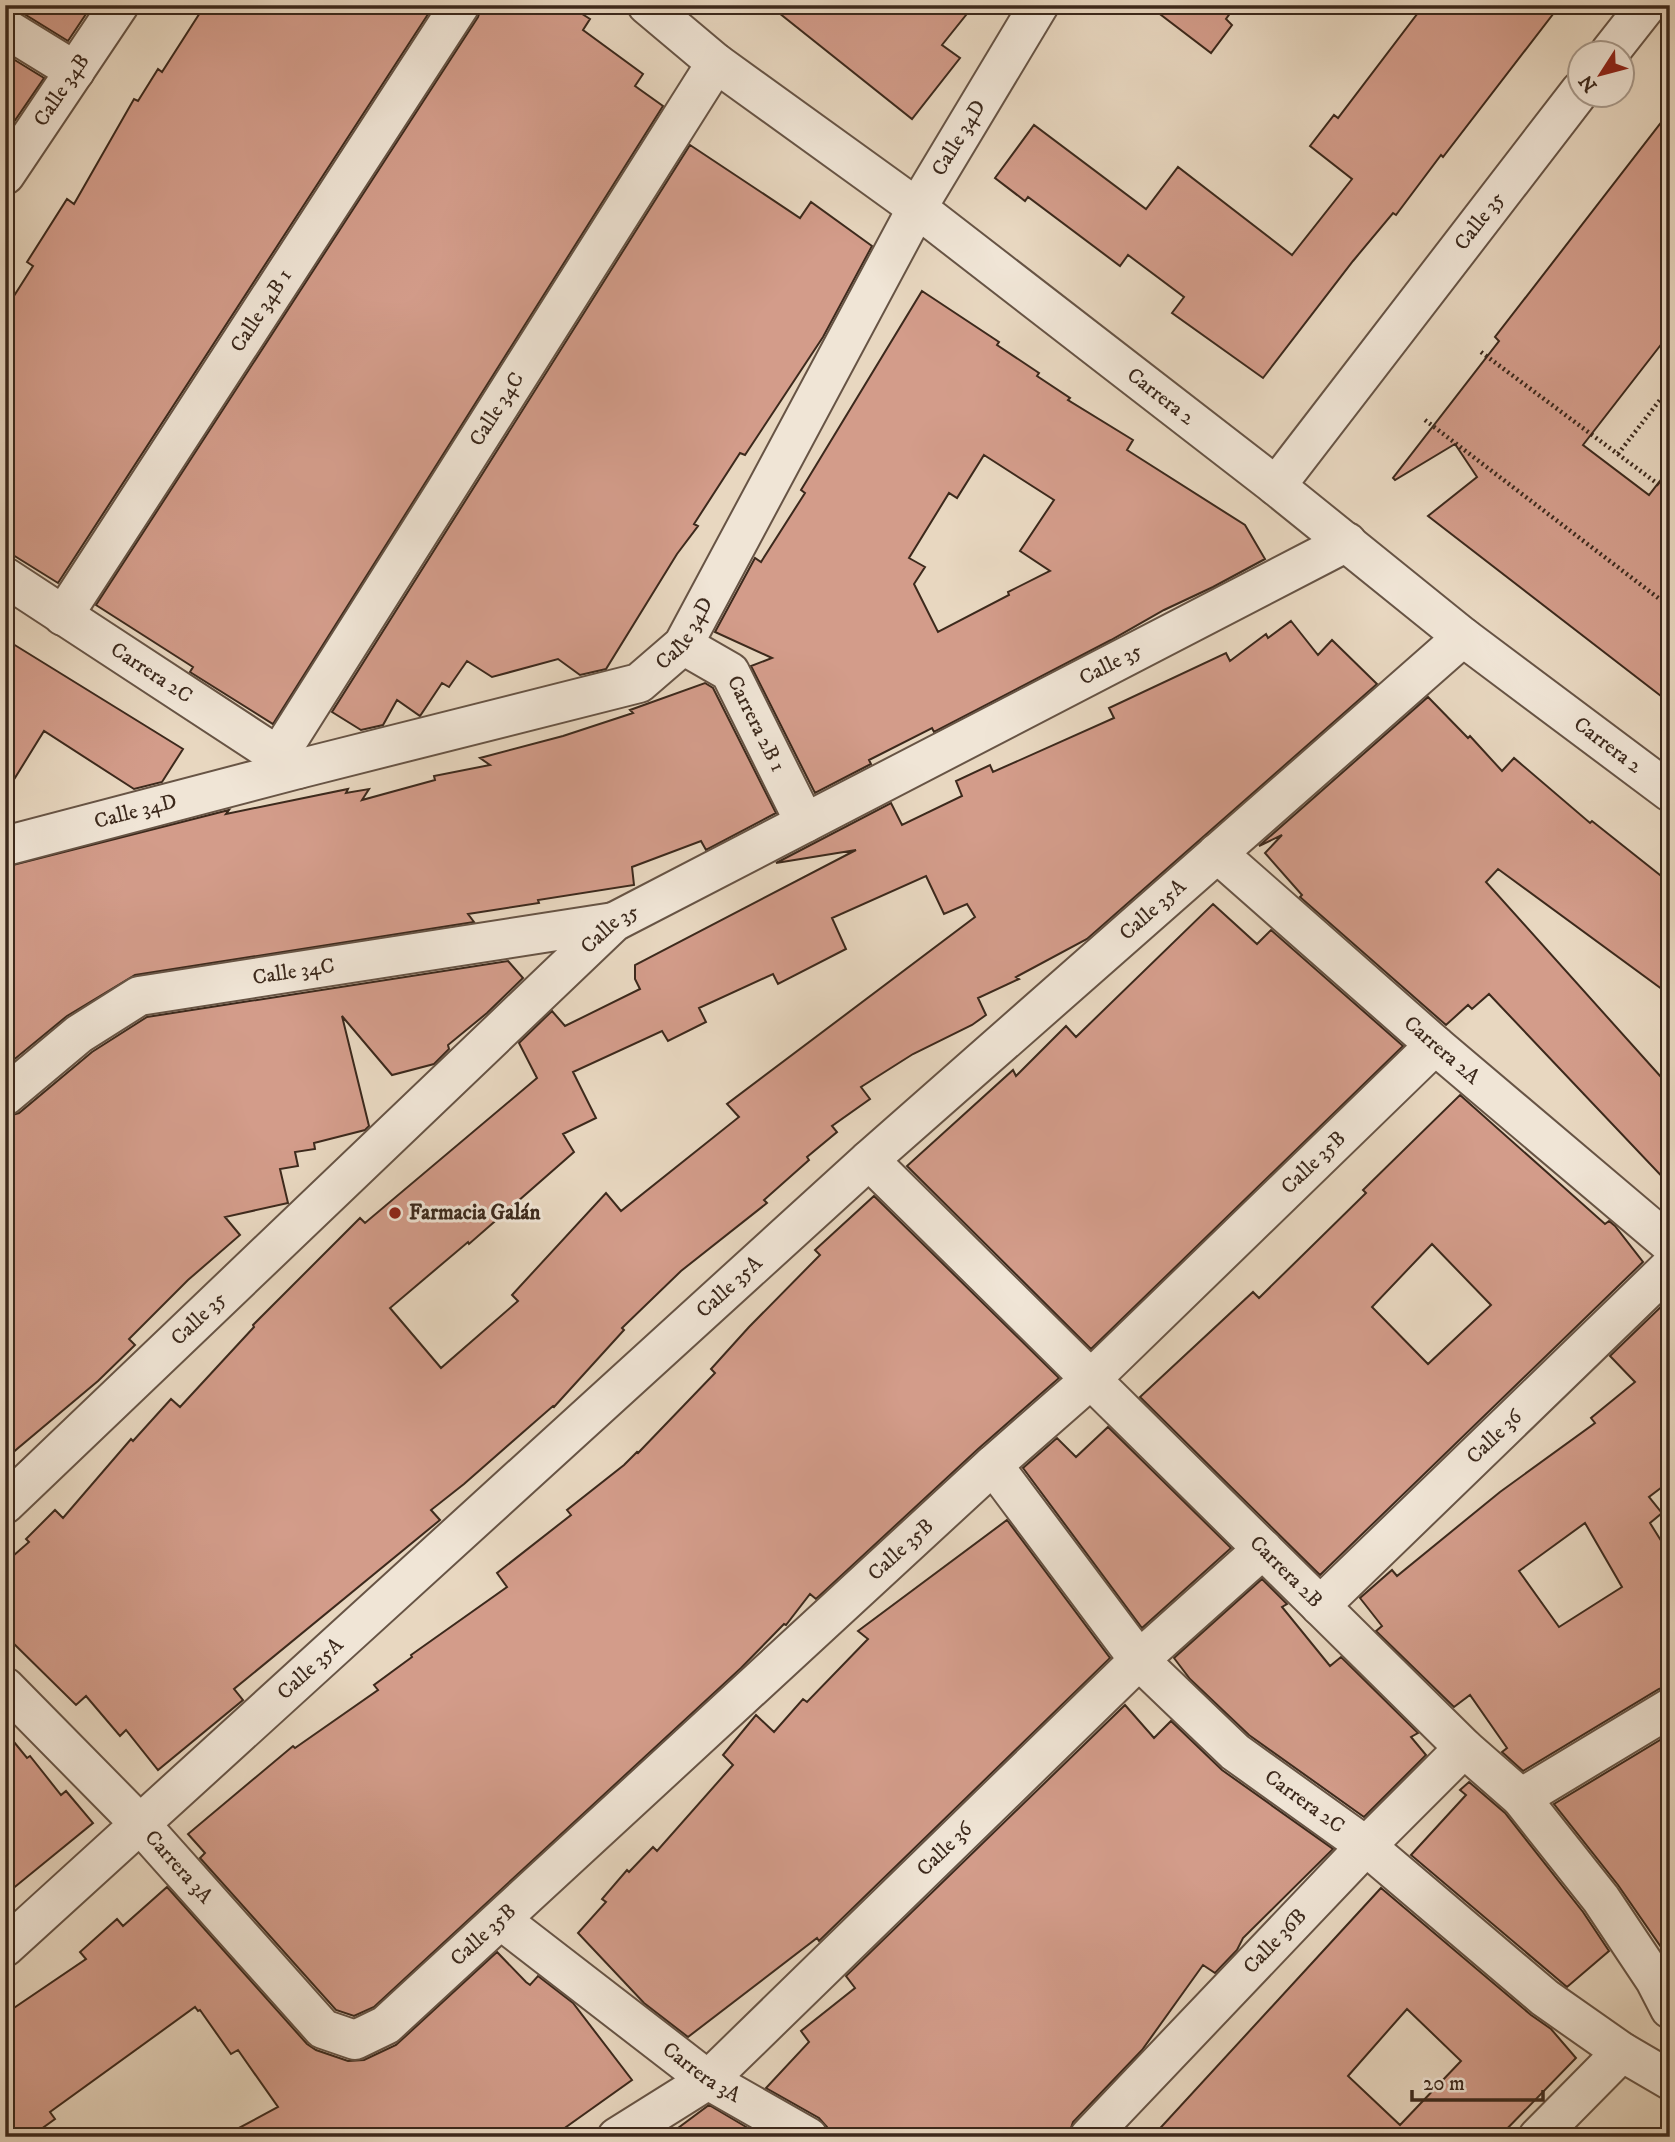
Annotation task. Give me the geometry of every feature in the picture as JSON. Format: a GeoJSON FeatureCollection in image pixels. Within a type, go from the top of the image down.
{"type":"FeatureCollection","features":[{"type":"Feature","properties":{"kind":"street","name":"Calle 34B"},"geometry":{"type":"LineString","coordinates":[[5,175],[119,5]]}},
{"type":"Feature","properties":{"kind":"street","name":"Calle 34B 1"},"geometry":{"type":"LineString","coordinates":[[63,616],[460,5]]}},
{"type":"Feature","properties":{"kind":"street","name":"Carrera 2"},"geometry":{"type":"LineString","coordinates":[[647,5],[716,63],[917,208],[1276,485],[1463,636],[1670,792]]}},
{"type":"Feature","properties":{"kind":"street","name":"Calle 34D"},"geometry":{"type":"LineString","coordinates":[[5,846],[288,762],[639,683],[683,645],[917,208],[1039,5]]}},
{"type":"Feature","properties":{"kind":"street"},"geometry":{"type":"LineString","coordinates":[[1621,38],[1647,5]]}},
{"type":"Feature","properties":{"kind":"street"},"geometry":{"type":"LineString","coordinates":[[5,28],[75,71]]}},
{"type":"Feature","properties":{"kind":"street","name":"Calle 34C"},"geometry":{"type":"LineString","coordinates":[[288,762],[716,63]]}},
{"type":"Feature","properties":{"kind":"street","name":"Calle 35"},"geometry":{"type":"LineString","coordinates":[[1276,485],[1567,108]]}},
{"type":"Feature","properties":{"kind":"street","name":"Calle 35"},"geometry":{"type":"LineString","coordinates":[[5,1504],[614,922],[1347,542]]}},
{"type":"Feature","properties":{"kind":"street","name":"Carrera 2C"},"geometry":{"type":"LineString","coordinates":[[5,578],[288,762]]}},
{"type":"Feature","properties":{"kind":"street","name":"Calle 35A"},"geometry":{"type":"LineString","coordinates":[[5,1947],[869,1160],[1463,636]]}},
{"type":"Feature","properties":{"kind":"street","name":"Carrera 2B 1"},"geometry":{"type":"LineString","coordinates":[[683,645],[730,672],[805,823]]}},
{"type":"Feature","properties":{"kind":"street","name":"Carrera 2A"},"geometry":{"type":"LineString","coordinates":[[1217,853],[1435,1045],[1670,1244]]}},
{"type":"Feature","properties":{"kind":"street","name":"Calle 34C"},"geometry":{"type":"LineString","coordinates":[[5,1096],[79,1034],[139,996],[614,922]]}},
{"type":"Feature","properties":{"kind":"street","name":"Calle 35B"},"geometry":{"type":"LineString","coordinates":[[355,2040],[386,2025],[993,1465],[1091,1379],[1435,1045]]}},
{"type":"Feature","properties":{"kind":"street","name":"Carrera 2B"},"geometry":{"type":"LineString","coordinates":[[869,1160],[1464,1748],[1521,1798],[1601,1899],[1655,1980],[1670,2009]]}},
{"type":"Feature","properties":{"kind":"street","name":"Calle 36"},"geometry":{"type":"LineString","coordinates":[[1320,1606],[1670,1266]]}},
{"type":"Feature","properties":{"kind":"street","name":"Carrera 2C"},"geometry":{"type":"LineString","coordinates":[[993,1465],[1139,1660],[1235,1752],[1366,1846],[1545,1998],[1622,2052],[1670,2080]]}},
{"type":"Feature","properties":{"kind":"street","name":"Calle 36"},"geometry":{"type":"LineString","coordinates":[[617,2137],[708,2080],[1139,1660],[1263,1549]]}},
{"type":"Feature","properties":{"kind":"street","name":"Carrera 3A"},"geometry":{"type":"LineString","coordinates":[[5,1687],[141,1825],[323,2029],[355,2040]]}},
{"type":"Feature","properties":{"kind":"street"},"geometry":{"type":"LineString","coordinates":[[1521,1798],[1670,1708]]}},
{"type":"Feature","properties":{"kind":"street","name":"Calle 36B"},"geometry":{"type":"LineString","coordinates":[[1089,2137],[1366,1846],[1464,1748]]}},
{"type":"Feature","properties":{"kind":"street","name":"Carrera 3A"},"geometry":{"type":"LineString","coordinates":[[501,1920],[708,2080],[808,2137]]}},
{"type":"Feature","properties":{"kind":"street"},"geometry":{"type":"LineString","coordinates":[[1538,2137],[1622,2052]]}},
{"type":"Feature","properties":{"kind":"path"},"geometry":{"type":"LineString","coordinates":[[1481,352],[1670,494]]}},
{"type":"Feature","properties":{"kind":"path"},"geometry":{"type":"LineString","coordinates":[[1618,454],[1670,387]]}},
{"type":"Feature","properties":{"kind":"path"},"geometry":{"type":"LineString","coordinates":[[1425,421],[1670,607]]}},
{"type":"Feature","properties":{"kind":"building"},"geometry":{"type":"Polygon","coordinates":[[[5,5],[92,5],[68,41],[5,5]]]}},
{"type":"Feature","properties":{"kind":"building"},"geometry":{"type":"Polygon","coordinates":[[[205,5],[434,5],[58,583],[5,550],[5,310],[33,266],[27,262],[67,199],[74,204],[134,99],[138,101],[158,69],[162,72],[205,5]]]}},
{"type":"Feature","properties":{"kind":"building"},"geometry":{"type":"Polygon","coordinates":[[[482,5],[568,5],[590,19],[583,30],[643,74],[635,86],[663,106],[273,724],[190,672],[193,667],[96,605],[478,17],[482,5]]]}},
{"type":"Feature","properties":{"kind":"building"},"geometry":{"type":"Polygon","coordinates":[[[769,5],[974,5],[942,45],[960,58],[912,119],[769,5]]]}},
{"type":"Feature","properties":{"kind":"building"},"geometry":{"type":"Polygon","coordinates":[[[1148,5],[1236,5],[1226,19],[1232,25],[1211,53],[1148,5]]]}},
{"type":"Feature","properties":{"kind":"building"},"geometry":{"type":"Polygon","coordinates":[[[1424,5],[1560,5],[1443,157],[1441,155],[1396,215],[1393,213],[1353,261],[1263,378],[1172,313],[1184,297],[1128,255],[1120,266],[1028,197],[1025,201],[995,178],[1034,125],[1146,209],[1178,167],[1292,255],[1352,179],[1310,146],[1334,115],[1338,118],[1424,5]]]}},
{"type":"Feature","properties":{"kind":"building"},"geometry":{"type":"Polygon","coordinates":[[[5,54],[44,78],[5,135],[5,54]]]}},
{"type":"Feature","properties":{"kind":"building"},"geometry":{"type":"Polygon","coordinates":[[[1670,111],[1670,333],[1583,445],[1649,495],[1670,468],[1670,703],[1428,516],[1477,477],[1455,444],[1395,480],[1393,478],[1499,341],[1495,337],[1670,111]]]}},
{"type":"Feature","properties":{"kind":"building"},"geometry":{"type":"Polygon","coordinates":[[[690,145],[800,218],[811,202],[872,246],[823,337],[745,455],[740,453],[694,524],[698,526],[677,554],[606,669],[580,675],[558,659],[492,677],[467,661],[449,687],[442,683],[420,716],[397,700],[383,725],[361,730],[332,712],[690,145]]]}},
{"type":"Feature","properties":{"kind":"building"},"geometry":{"type":"Polygon","coordinates":[[[922,291],[999,342],[997,345],[1039,373],[1037,376],[1070,398],[1068,400],[1133,440],[1127,450],[1245,525],[1265,559],[934,732],[932,728],[869,760],[871,764],[815,793],[751,666],[772,658],[715,632],[755,558],[761,562],[805,493],[801,490],[922,291]],[[984,455],[957,498],[949,493],[909,558],[925,567],[914,584],[938,632],[1050,571],[1020,551],[1054,500],[984,455]]]}},
{"type":"Feature","properties":{"kind":"building"},"geometry":{"type":"Polygon","coordinates":[[[1291,621],[1318,655],[1332,640],[1377,684],[1087,939],[1016,977],[1019,979],[978,998],[986,1015],[972,1025],[913,1054],[861,1087],[870,1099],[832,1126],[837,1132],[807,1157],[809,1160],[764,1200],[767,1203],[681,1271],[622,1328],[624,1330],[554,1407],[431,1510],[440,1520],[234,1689],[243,1700],[158,1770],[126,1730],[120,1736],[86,1696],[76,1705],[5,1635],[5,1563],[29,1542],[26,1539],[55,1510],[63,1518],[131,1439],[133,1441],[171,1399],[180,1407],[253,1325],[360,1218],[365,1223],[537,1078],[519,1043],[552,1011],[565,1026],[640,989],[635,979],[635,965],[856,850],[776,863],[891,803],[902,825],[962,796],[956,781],[990,765],[993,772],[1114,718],[1109,708],[1226,653],[1230,661],[1266,634],[1268,638],[1291,621]],[[926,876],[832,918],[846,949],[778,984],[773,974],[699,1008],[706,1022],[668,1041],[662,1031],[573,1072],[596,1118],[563,1134],[574,1152],[469,1244],[468,1242],[390,1308],[441,1368],[518,1301],[512,1295],[606,1193],[621,1211],[739,1117],[727,1104],[975,917],[967,904],[944,914],[926,876]]]}},
{"type":"Feature","properties":{"kind":"building"},"geometry":{"type":"Polygon","coordinates":[[[5,639],[183,749],[162,782],[134,789],[44,731],[5,794],[5,639]]]}},
{"type":"Feature","properties":{"kind":"building"},"geometry":{"type":"Polygon","coordinates":[[[705,683],[713,688],[776,813],[706,850],[701,841],[632,867],[634,885],[468,914],[474,922],[135,975],[67,1016],[5,1067],[5,867],[229,810],[226,814],[348,789],[346,793],[369,789],[362,800],[435,780],[434,776],[490,765],[480,758],[563,736],[633,713],[630,710],[705,683]]]}},
{"type":"Feature","properties":{"kind":"building"},"geometry":{"type":"Polygon","coordinates":[[[1428,697],[1468,738],[1470,736],[1502,771],[1514,758],[1590,823],[1592,821],[1670,883],[1670,995],[1498,869],[1486,882],[1670,1087],[1670,1185],[1489,994],[1472,1009],[1468,1005],[1446,1025],[1300,897],[1302,895],[1265,853],[1282,835],[1259,846],[1428,697]]]}},
{"type":"Feature","properties":{"kind":"building"},"geometry":{"type":"Polygon","coordinates":[[[1213,904],[1257,944],[1271,930],[1403,1046],[1091,1349],[907,1166],[1013,1070],[1016,1076],[1066,1026],[1076,1037],[1213,904]]]}},
{"type":"Feature","properties":{"kind":"building"},"geometry":{"type":"Polygon","coordinates":[[[508,961],[523,978],[487,1013],[448,1045],[449,1049],[434,1064],[392,1075],[342,1016],[369,1126],[365,1130],[314,1143],[315,1149],[295,1152],[298,1166],[280,1169],[288,1203],[225,1217],[240,1235],[188,1280],[129,1339],[135,1345],[98,1381],[5,1459],[5,1117],[19,1113],[92,1052],[147,1017],[508,961]]]}},
{"type":"Feature","properties":{"kind":"building"},"geometry":{"type":"Polygon","coordinates":[[[1460,1095],[1605,1224],[1609,1221],[1615,1226],[1643,1262],[1320,1575],[1140,1397],[1253,1292],[1259,1298],[1366,1193],[1363,1190],[1460,1095]],[[1432,1244],[1372,1307],[1428,1364],[1491,1305],[1432,1244]]]}},
{"type":"Feature","properties":{"kind":"building"},"geometry":{"type":"Polygon","coordinates":[[[874,1196],[1059,1378],[816,1599],[810,1594],[786,1625],[784,1624],[741,1668],[374,2007],[354,2016],[336,2010],[200,1858],[205,1853],[188,1834],[293,1746],[295,1748],[378,1690],[374,1685],[412,1657],[411,1655],[507,1587],[497,1573],[571,1515],[567,1510],[638,1453],[715,1373],[711,1369],[749,1327],[820,1255],[815,1250],[874,1196]]]}},
{"type":"Feature","properties":{"kind":"building"},"geometry":{"type":"Polygon","coordinates":[[[1670,1298],[1670,1481],[1649,1497],[1662,1513],[1650,1523],[1670,1555],[1670,1686],[1659,1689],[1523,1771],[1502,1752],[1507,1748],[1470,1695],[1454,1707],[1376,1631],[1382,1626],[1360,1598],[1392,1570],[1397,1576],[1500,1492],[1595,1423],[1591,1418],[1635,1382],[1610,1356],[1670,1298]],[[1585,1523],[1519,1571],[1559,1627],[1622,1587],[1585,1523]]]}},
{"type":"Feature","properties":{"kind":"building"},"geometry":{"type":"Polygon","coordinates":[[[1108,1427],[1231,1548],[1142,1628],[1023,1468],[1057,1438],[1076,1457],[1108,1427]]]}},
{"type":"Feature","properties":{"kind":"building"},"geometry":{"type":"Polygon","coordinates":[[[1007,1520],[1110,1658],[819,1941],[817,1938],[688,2037],[644,2003],[578,1933],[606,1902],[602,1899],[627,1870],[629,1872],[653,1847],[657,1851],[733,1765],[723,1755],[756,1715],[774,1732],[803,1699],[807,1702],[868,1639],[858,1631],[1007,1520]]]}},
{"type":"Feature","properties":{"kind":"building"},"geometry":{"type":"Polygon","coordinates":[[[1262,1579],[1287,1604],[1282,1607],[1330,1666],[1341,1657],[1418,1733],[1411,1737],[1426,1755],[1364,1817],[1249,1735],[1190,1679],[1174,1658],[1262,1579]]]}},
{"type":"Feature","properties":{"kind":"building"},"geometry":{"type":"Polygon","coordinates":[[[1125,1705],[1154,1738],[1171,1721],[1222,1770],[1333,1849],[1243,1938],[1237,1950],[1215,1973],[1203,1965],[1142,2050],[1073,2122],[1068,2137],[830,2137],[827,2127],[819,2118],[766,2088],[809,2042],[801,2031],[855,1988],[846,1976],[1125,1705]]]}},
{"type":"Feature","properties":{"kind":"building"},"geometry":{"type":"Polygon","coordinates":[[[5,1731],[27,1758],[30,1756],[61,1795],[66,1791],[93,1823],[5,1895],[5,1731]]]}},
{"type":"Feature","properties":{"kind":"building"},"geometry":{"type":"Polygon","coordinates":[[[1670,1734],[1670,1960],[1618,1885],[1554,1804],[1670,1734]]]}},
{"type":"Feature","properties":{"kind":"building"},"geometry":{"type":"Polygon","coordinates":[[[1469,1782],[1505,1813],[1583,1912],[1609,1951],[1567,1987],[1411,1855],[1466,1795],[1460,1790],[1469,1782]]]}},
{"type":"Feature","properties":{"kind":"building"},"geometry":{"type":"Polygon","coordinates":[[[167,1887],[307,2044],[316,2050],[348,2061],[364,2060],[396,2045],[497,1952],[530,1985],[538,1976],[573,2003],[632,2080],[552,2137],[222,2137],[278,2107],[238,2050],[231,2054],[200,2010],[195,2007],[50,2112],[55,2119],[30,2137],[5,2137],[5,2014],[86,1959],[80,1952],[117,1919],[123,1926],[167,1887]]]}},
{"type":"Feature","properties":{"kind":"building"},"geometry":{"type":"Polygon","coordinates":[[[1381,1888],[1551,2029],[1576,2058],[1499,2137],[1152,2137],[1381,1888]],[[1407,2009],[1348,2076],[1400,2125],[1461,2061],[1407,2009]]]}},
{"type":"Feature","properties":{"kind":"building"},"geometry":{"type":"Polygon","coordinates":[[[709,2105],[763,2137],[666,2137],[709,2105]]]}},
{"type":"Feature","properties":{"kind":"place","name":"Farmacia Galán"},"geometry":{"type":"Point","coordinates":[395,1213]}}]}
